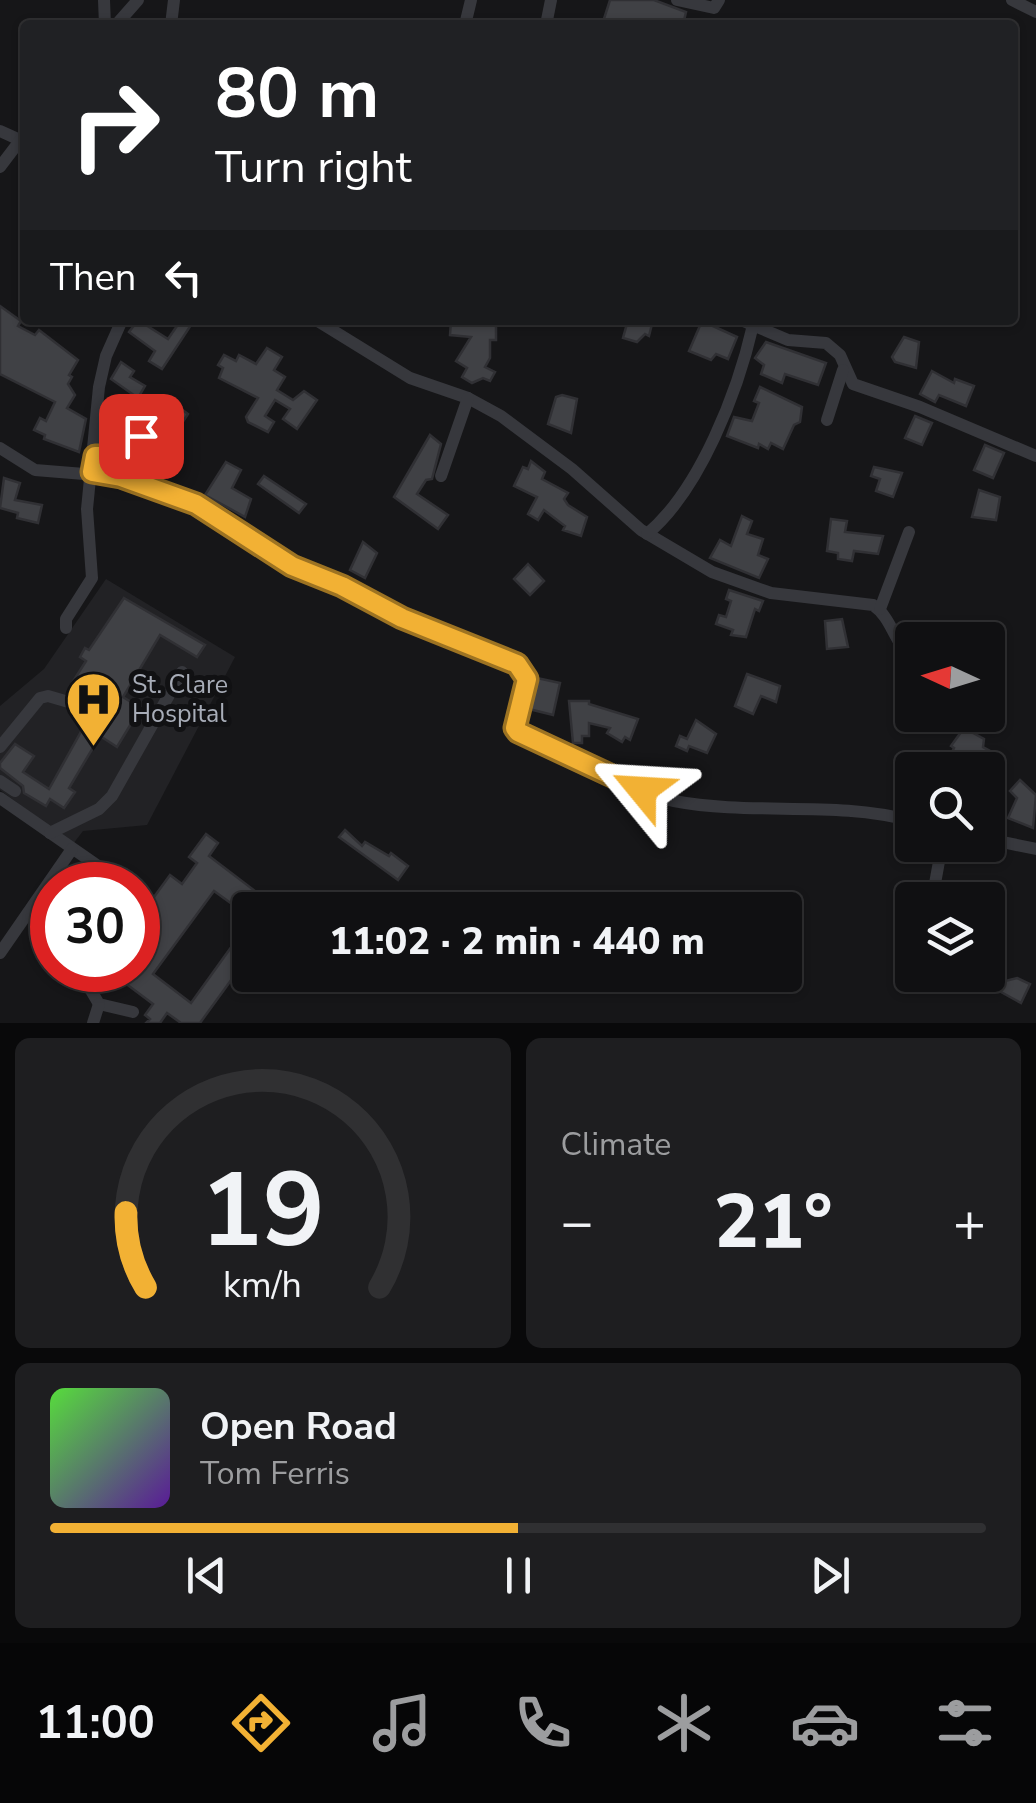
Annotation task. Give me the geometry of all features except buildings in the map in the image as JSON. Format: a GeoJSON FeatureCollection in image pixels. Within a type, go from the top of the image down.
{"type":"FeatureCollection","features":[{"type":"Feature","properties":{"kind":"street"},"geometry":{"type":"LineString","coordinates":[[120,20],[138,0]]}},
{"type":"Feature","properties":{"kind":"street"},"geometry":{"type":"LineString","coordinates":[[677,0],[706,9],[714,8],[719,0]]}},
{"type":"Feature","properties":{"kind":"street"},"geometry":{"type":"LineString","coordinates":[[1012,0],[1036,12]]}},
{"type":"Feature","properties":{"kind":"street"},"geometry":{"type":"LineString","coordinates":[[0,167],[20,141]]}},
{"type":"Feature","properties":{"kind":"street"},"geometry":{"type":"LineString","coordinates":[[66,628],[66,620],[92,578],[87,510],[102,368],[120,325]]}},
{"type":"Feature","properties":{"kind":"street"},"geometry":{"type":"LineString","coordinates":[[324,325],[410,378],[468,398],[501,416],[572,469],[647,534],[743,586],[808,600],[864,603],[880,609],[895,636]]}},
{"type":"Feature","properties":{"kind":"street"},"geometry":{"type":"LineString","coordinates":[[647,534],[672,508],[711,440],[737,381],[746,325]]}},
{"type":"Feature","properties":{"kind":"street"},"geometry":{"type":"LineString","coordinates":[[754,325],[788,340],[826,344],[840,356],[852,384],[920,407],[1036,456]]}},
{"type":"Feature","properties":{"kind":"street"},"geometry":{"type":"LineString","coordinates":[[828,420],[844,367]]}},
{"type":"Feature","properties":{"kind":"street"},"geometry":{"type":"LineString","coordinates":[[442,476],[468,398]]}},
{"type":"Feature","properties":{"kind":"street"},"geometry":{"type":"LineString","coordinates":[[95,456],[108,457],[123,451],[141,436],[146,426]]}},
{"type":"Feature","properties":{"kind":"street"},"geometry":{"type":"LineString","coordinates":[[0,448],[35,470],[121,477],[196,504],[292,566],[342,586],[402,618],[517,664],[527,679],[515,728],[518,732],[642,790],[698,805],[848,812],[895,819]]}},
{"type":"Feature","properties":{"kind":"street"},"geometry":{"type":"LineString","coordinates":[[880,609],[909,532]]}},
{"type":"Feature","properties":{"kind":"street"},"geometry":{"type":"LineString","coordinates":[[50,833],[99,810],[112,796],[182,672]]}},
{"type":"Feature","properties":{"kind":"street"},"geometry":{"type":"LineString","coordinates":[[0,747],[40,698],[48,696],[72,703]]}},
{"type":"Feature","properties":{"kind":"street"},"geometry":{"type":"LineString","coordinates":[[0,780],[15,791]]}},
{"type":"Feature","properties":{"kind":"street"},"geometry":{"type":"LineString","coordinates":[[0,798],[92,862]]}},
{"type":"Feature","properties":{"kind":"street"},"geometry":{"type":"LineString","coordinates":[[1005,843],[1036,849]]}},
{"type":"Feature","properties":{"kind":"street"},"geometry":{"type":"LineString","coordinates":[[0,953],[72,850]]}},
{"type":"Feature","properties":{"kind":"street"},"geometry":{"type":"LineString","coordinates":[[92,992],[99,1004],[134,1012]]}},
{"type":"Feature","properties":{"kind":"street"},"geometry":{"type":"LineString","coordinates":[[93,1023],[99,1004]]}},
{"type":"Feature","properties":{"kind":"shaded area","name":"St. Clare Hospital"},"geometry":{"type":"Polygon","coordinates":[[[106,579],[235,657],[147,825],[83,831],[73,844],[0,790],[0,706],[44,669],[106,579]]]}},
{"type":"Feature","properties":{"kind":"place","name":"St. Clare Hospital"},"geometry":{"type":"Point","coordinates":[93,748]}},
{"type":"Feature","properties":{"kind":"route"},"geometry":{"type":"LineString","coordinates":[[141,436],[114,456],[95,456],[92,472],[121,477],[196,504],[292,566],[342,586],[429,630],[517,664],[527,679],[515,728],[518,732],[551,744],[642,790]]}}]}
